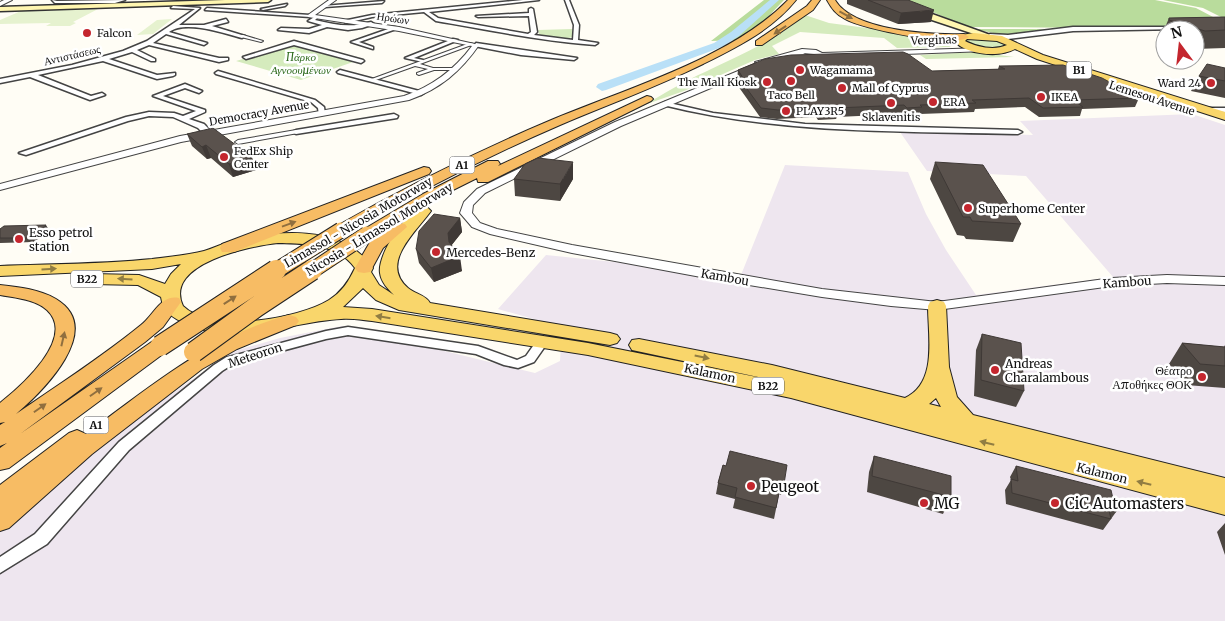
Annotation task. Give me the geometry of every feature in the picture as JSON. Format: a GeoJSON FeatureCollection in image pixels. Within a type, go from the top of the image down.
{"type":"FeatureCollection","features":[{"type":"Feature","properties":{"kind":"highway","name":"Limassol - Nicosia Motorway"},"geometry":{"type":"LineString","coordinates":[[0,461],[160,346],[341,230],[422,184],[535,131],[679,76],[745,39],[778,16],[792,0]]}},
{"type":"Feature","properties":{"kind":"highway","name":"Nicosia - Limassol Motorway"},"geometry":{"type":"LineString","coordinates":[[0,500],[54,456],[256,307],[367,234],[428,197],[505,158],[679,76],[764,41],[810,8],[816,0]]}},
{"type":"Feature","properties":{"kind":"highway"},"geometry":{"type":"LineString","coordinates":[[831,0],[835,9],[850,18],[866,24],[914,34],[964,39]]}},
{"type":"Feature","properties":{"kind":"highway"},"geometry":{"type":"LineString","coordinates":[[363,271],[376,245],[422,211],[464,188],[650,97],[679,76]]}},
{"type":"Feature","properties":{"kind":"highway"},"geometry":{"type":"LineString","coordinates":[[221,250],[369,194],[548,118],[679,76]]}},
{"type":"Feature","properties":{"kind":"highway"},"geometry":{"type":"LineString","coordinates":[[0,290],[33,296],[56,307],[63,319],[66,333],[52,365],[38,382],[0,415]]}},
{"type":"Feature","properties":{"kind":"highway"},"geometry":{"type":"LineString","coordinates":[[0,437],[138,338],[156,322],[171,298]]}},
{"type":"Feature","properties":{"kind":"highway"},"geometry":{"type":"LineString","coordinates":[[0,520],[84,448],[195,364],[230,344],[296,320]]}},
{"type":"Feature","properties":{"kind":"main road"},"geometry":{"type":"LineString","coordinates":[[0,9],[268,0]]}},
{"type":"Feature","properties":{"kind":"main road"},"geometry":{"type":"LineString","coordinates":[[888,0],[962,30],[964,39]]}},
{"type":"Feature","properties":{"kind":"main road"},"geometry":{"type":"LineString","coordinates":[[893,0],[929,16],[990,36]]}},
{"type":"Feature","properties":{"kind":"main road","name":"B1"},"geometry":{"type":"LineString","coordinates":[[990,36],[1011,43],[1009,49],[991,50],[964,39],[990,36]]}},
{"type":"Feature","properties":{"kind":"main road","name":"Lemesou Avenue"},"geometry":{"type":"LineString","coordinates":[[1011,43],[1040,57],[1225,116]]}},
{"type":"Feature","properties":{"kind":"main road","name":"Lemesou Avenue"},"geometry":{"type":"LineString","coordinates":[[991,50],[1021,56],[1225,121]]}},
{"type":"Feature","properties":{"kind":"main road"},"geometry":{"type":"LineString","coordinates":[[422,211],[392,250],[388,263],[388,274],[398,290],[408,297],[448,313]]}},
{"type":"Feature","properties":{"kind":"main road","name":"B22"},"geometry":{"type":"LineString","coordinates":[[0,271],[167,263],[255,240],[278,238],[319,241],[342,248],[358,258],[363,271],[357,286],[332,308],[296,320],[240,327],[206,324],[179,313],[171,298],[149,283],[128,279],[0,284]]}},
{"type":"Feature","properties":{"kind":"main road","name":"B22"},"geometry":{"type":"LineString","coordinates":[[171,298],[176,280],[181,274],[195,263],[221,250]]}},
{"type":"Feature","properties":{"kind":"main road","name":"Kalamon"},"geometry":{"type":"LineString","coordinates":[[363,271],[370,287],[387,299],[414,308],[584,335],[772,372],[1225,488]]}},
{"type":"Feature","properties":{"kind":"main road"},"geometry":{"type":"LineString","coordinates":[[937,306],[939,367],[947,400],[967,423]]}},
{"type":"Feature","properties":{"kind":"main road","name":"Kalamon"},"geometry":{"type":"LineString","coordinates":[[296,320],[342,314],[372,315],[654,361],[791,391],[1225,504]]}},
{"type":"Feature","properties":{"kind":"main road"},"geometry":{"type":"LineString","coordinates":[[905,406],[916,403],[929,393],[939,367]]}},
{"type":"Feature","properties":{"kind":"street"},"geometry":{"type":"LineString","coordinates":[[0,4],[9,0]]}},
{"type":"Feature","properties":{"kind":"street"},"geometry":{"type":"LineString","coordinates":[[54,0],[109,2],[123,0]]}},
{"type":"Feature","properties":{"kind":"street"},"geometry":{"type":"LineString","coordinates":[[332,0],[311,21],[350,30],[371,24]]}},
{"type":"Feature","properties":{"kind":"street"},"geometry":{"type":"LineString","coordinates":[[346,21],[361,17],[425,11],[486,2],[537,0]]}},
{"type":"Feature","properties":{"kind":"street"},"geometry":{"type":"LineString","coordinates":[[567,0],[576,18],[575,41]]}},
{"type":"Feature","properties":{"kind":"street"},"geometry":{"type":"LineString","coordinates":[[528,1],[534,32],[529,36]]}},
{"type":"Feature","properties":{"kind":"street"},"geometry":{"type":"LineString","coordinates":[[325,6],[382,2]]}},
{"type":"Feature","properties":{"kind":"street"},"geometry":{"type":"LineString","coordinates":[[256,12],[285,4]]}},
{"type":"Feature","properties":{"kind":"street"},"geometry":{"type":"LineString","coordinates":[[173,7],[198,9]]}},
{"type":"Feature","properties":{"kind":"street","name":"Ηρώων"},"geometry":{"type":"LineString","coordinates":[[198,9],[256,12],[371,24],[521,53],[574,58]]}},
{"type":"Feature","properties":{"kind":"street","name":"Αντιστάσεως"},"geometry":{"type":"LineString","coordinates":[[0,82],[133,50],[148,43],[198,9]]}},
{"type":"Feature","properties":{"kind":"street"},"geometry":{"type":"LineString","coordinates":[[425,11],[436,19],[529,36],[595,43]]}},
{"type":"Feature","properties":{"kind":"street"},"geometry":{"type":"LineString","coordinates":[[478,16],[532,14]]}},
{"type":"Feature","properties":{"kind":"street"},"geometry":{"type":"LineString","coordinates":[[204,27],[226,21]]}},
{"type":"Feature","properties":{"kind":"street"},"geometry":{"type":"LineString","coordinates":[[281,30],[309,31],[328,25]]}},
{"type":"Feature","properties":{"kind":"street"},"geometry":{"type":"LineString","coordinates":[[172,26],[204,27],[261,41]]}},
{"type":"Feature","properties":{"kind":"street"},"geometry":{"type":"LineString","coordinates":[[371,48],[354,42],[396,28]]}},
{"type":"Feature","properties":{"kind":"street"},"geometry":{"type":"LineString","coordinates":[[990,36],[1087,29],[1155,29]]}},
{"type":"Feature","properties":{"kind":"street"},"geometry":{"type":"LineString","coordinates":[[163,32],[204,43]]}},
{"type":"Feature","properties":{"kind":"street"},"geometry":{"type":"LineString","coordinates":[[1011,43],[1031,34]]}},
{"type":"Feature","properties":{"kind":"street","name":"Verginas"},"geometry":{"type":"LineString","coordinates":[[818,53],[945,49],[955,48],[964,39]]}},
{"type":"Feature","properties":{"kind":"street"},"geometry":{"type":"LineString","coordinates":[[433,69],[408,58],[455,40]]}},
{"type":"Feature","properties":{"kind":"street"},"geometry":{"type":"LineString","coordinates":[[148,43],[219,60],[226,59]]}},
{"type":"Feature","properties":{"kind":"street"},"geometry":{"type":"LineString","coordinates":[[246,57],[294,43],[361,61]]}},
{"type":"Feature","properties":{"kind":"street"},"geometry":{"type":"LineString","coordinates":[[371,80],[474,44]]}},
{"type":"Feature","properties":{"kind":"street","name":"Democracy Avenue"},"geometry":{"type":"LineString","coordinates":[[0,187],[125,152],[208,133],[364,107],[421,93],[438,85],[467,58],[474,44]]}},
{"type":"Feature","properties":{"kind":"street"},"geometry":{"type":"LineString","coordinates":[[133,50],[153,60]]}},
{"type":"Feature","properties":{"kind":"street","name":"Kambou"},"geometry":{"type":"LineString","coordinates":[[818,53],[806,50],[801,55],[760,62],[618,124],[481,191],[468,204],[466,213],[476,225],[494,232],[572,249],[822,293],[891,302],[937,306],[1112,282],[1167,279],[1225,281]]}},
{"type":"Feature","properties":{"kind":"street","name":"Verginas"},"geometry":{"type":"LineString","coordinates":[[818,53],[991,50]]}},
{"type":"Feature","properties":{"kind":"street"},"geometry":{"type":"LineString","coordinates":[[102,59],[157,77],[173,74]]}},
{"type":"Feature","properties":{"kind":"street"},"geometry":{"type":"LineString","coordinates":[[419,74],[433,69],[455,69]]}},
{"type":"Feature","properties":{"kind":"street"},"geometry":{"type":"LineString","coordinates":[[340,72],[421,93]]}},
{"type":"Feature","properties":{"kind":"street"},"geometry":{"type":"LineString","coordinates":[[218,73],[313,101],[320,107],[321,114]]}},
{"type":"Feature","properties":{"kind":"street"},"geometry":{"type":"LineString","coordinates":[[31,74],[90,98],[102,96]]}},
{"type":"Feature","properties":{"kind":"street"},"geometry":{"type":"LineString","coordinates":[[172,101],[199,90],[188,86],[156,96],[202,111],[184,118]]}},
{"type":"Feature","properties":{"kind":"street"},"geometry":{"type":"LineString","coordinates":[[171,91],[186,96]]}},
{"type":"Feature","properties":{"kind":"street"},"geometry":{"type":"LineString","coordinates":[[665,104],[713,115],[805,126],[1018,132]]}},
{"type":"Feature","properties":{"kind":"street"},"geometry":{"type":"LineString","coordinates":[[364,107],[371,120]]}},
{"type":"Feature","properties":{"kind":"street"},"geometry":{"type":"LineString","coordinates":[[1204,110],[1225,110]]}},
{"type":"Feature","properties":{"kind":"street"},"geometry":{"type":"LineString","coordinates":[[118,112],[118,116],[126,119]]}},
{"type":"Feature","properties":{"kind":"street"},"geometry":{"type":"LineString","coordinates":[[23,153],[126,119],[159,113],[184,118],[205,128],[208,133]]}},
{"type":"Feature","properties":{"kind":"street"},"geometry":{"type":"LineString","coordinates":[[238,142],[394,116]]}},
{"type":"Feature","properties":{"kind":"street","name":"Meteoron"},"geometry":{"type":"LineString","coordinates":[[0,566],[34,544],[124,446],[218,368],[230,361],[326,335],[348,331],[478,350],[518,364],[530,359],[542,342]]}},
{"type":"Feature","properties":{"kind":"shaded area"},"geometry":{"type":"Polygon","coordinates":[[[1192,114],[1225,125],[1225,621],[0,621],[0,532],[123,428],[231,352],[280,338],[342,326],[535,373],[560,361],[562,327],[498,309],[546,255],[741,275],[785,165],[908,172],[926,214],[946,250],[976,295],[1113,277],[1026,176],[927,171],[900,132],[1033,135],[1020,121],[1192,114]]]}},
{"type":"Feature","properties":{"kind":"green space"},"geometry":{"type":"Polygon","coordinates":[[[764,0],[784,0],[766,19],[737,40],[711,41],[764,0]]]}},
{"type":"Feature","properties":{"kind":"green space"},"geometry":{"type":"Polygon","coordinates":[[[904,0],[1155,0],[1196,8],[1215,18],[1205,20],[1155,20],[1155,27],[968,27],[904,0]]]}},
{"type":"Feature","properties":{"kind":"green space"},"geometry":{"type":"Polygon","coordinates":[[[1163,0],[1225,0],[1225,19],[1203,8],[1163,0]]]}},
{"type":"Feature","properties":{"kind":"green space"},"geometry":{"type":"Polygon","coordinates":[[[98,9],[73,22],[76,23],[70,26],[46,26],[51,23],[0,24],[0,20],[21,11],[98,9]]]}},
{"type":"Feature","properties":{"kind":"green space"},"geometry":{"type":"Polygon","coordinates":[[[805,15],[829,23],[950,39],[955,44],[949,47],[897,48],[884,38],[800,32],[772,46],[779,54],[755,60],[684,91],[644,105],[689,79],[769,40],[805,15]]]}},
{"type":"Feature","properties":{"kind":"green space"},"geometry":{"type":"Polygon","coordinates":[[[172,19],[153,34],[137,35],[157,20],[172,19]]]}},
{"type":"Feature","properties":{"kind":"green space"},"geometry":{"type":"Polygon","coordinates":[[[572,29],[572,37],[566,39],[540,37],[538,30],[572,29]]]}},
{"type":"Feature","properties":{"kind":"green space"},"geometry":{"type":"Polygon","coordinates":[[[973,29],[1047,29],[1004,35],[973,29]]]}},
{"type":"Feature","properties":{"kind":"green space"},"geometry":{"type":"Polygon","coordinates":[[[989,38],[1008,46],[990,49],[967,44],[964,39],[989,38]]]}},
{"type":"Feature","properties":{"kind":"green space","name":"Πάρκο Αγνοουμένων"},"geometry":{"type":"Polygon","coordinates":[[[292,45],[356,61],[301,80],[236,61],[292,45]]]}},
{"type":"Feature","properties":{"kind":"green space"},"geometry":{"type":"Polygon","coordinates":[[[977,52],[1014,57],[926,59],[920,55],[977,52]]]}},
{"type":"Feature","properties":{"kind":"building"},"geometry":{"type":"Polygon","coordinates":[[[868,0],[908,0],[934,10],[901,13],[868,0]]]}},
{"type":"Feature","properties":{"kind":"building"},"geometry":{"type":"Polygon","coordinates":[[[1225,17],[1225,30],[1205,31],[1205,20],[1169,20],[1169,18],[1225,17]]]}},
{"type":"Feature","properties":{"kind":"building"},"geometry":{"type":"Polygon","coordinates":[[[903,52],[932,71],[1005,69],[999,66],[1063,65],[1102,78],[1139,98],[1073,100],[1083,107],[1043,108],[1029,98],[972,100],[976,103],[920,105],[922,107],[907,108],[904,105],[836,108],[838,110],[820,110],[818,108],[778,110],[761,108],[739,78],[743,78],[738,70],[765,59],[791,55],[903,52]]]}},
{"type":"Feature","properties":{"kind":"building"},"geometry":{"type":"Polygon","coordinates":[[[1207,64],[1225,68],[1225,81],[1199,76],[1205,70],[1207,64]]]}},
{"type":"Feature","properties":{"kind":"building"},"geometry":{"type":"Polygon","coordinates":[[[213,128],[252,157],[229,164],[206,145],[202,147],[187,134],[213,128]]]}},
{"type":"Feature","properties":{"kind":"building"},"geometry":{"type":"Polygon","coordinates":[[[538,158],[573,162],[560,184],[514,179],[525,164],[538,158]]]}},
{"type":"Feature","properties":{"kind":"building"},"geometry":{"type":"Polygon","coordinates":[[[935,162],[983,165],[1021,224],[972,221],[970,217],[963,217],[935,162]]]}},
{"type":"Feature","properties":{"kind":"building"},"geometry":{"type":"Polygon","coordinates":[[[434,214],[460,218],[448,233],[449,242],[460,256],[431,268],[416,249],[419,231],[434,214]]]}},
{"type":"Feature","properties":{"kind":"building"},"geometry":{"type":"Polygon","coordinates":[[[46,225],[31,238],[0,238],[0,229],[4,226],[46,225]]]}},
{"type":"Feature","properties":{"kind":"building"},"geometry":{"type":"Polygon","coordinates":[[[982,334],[1021,343],[1024,391],[981,380],[982,334]]]}},
{"type":"Feature","properties":{"kind":"building"},"geometry":{"type":"Polygon","coordinates":[[[1182,343],[1225,347],[1225,366],[1200,364],[1182,343]]]}},
{"type":"Feature","properties":{"kind":"building","name":"Peugeot"},"geometry":{"type":"Polygon","coordinates":[[[730,451],[787,465],[784,484],[781,483],[776,508],[735,497],[737,488],[718,483],[723,465],[726,466],[730,451]]]}},
{"type":"Feature","properties":{"kind":"building"},"geometry":{"type":"Polygon","coordinates":[[[874,456],[951,476],[951,497],[872,476],[874,456]]]}},
{"type":"Feature","properties":{"kind":"building"},"geometry":{"type":"Polygon","coordinates":[[[1016,466],[1111,490],[1116,512],[1109,510],[1111,519],[1012,493],[1011,479],[1018,481],[1016,466]]]}},
{"type":"Feature","properties":{"kind":"waterway"},"geometry":{"type":"LineString","coordinates":[[602,87],[718,45],[735,34],[775,0]]}},
{"type":"Feature","properties":{"kind":"place","name":"Falcon"},"geometry":{"type":"Point","coordinates":[87,33]}},
{"type":"Feature","properties":{"kind":"place","name":"Wagamama"},"geometry":{"type":"Point","coordinates":[800,70]}},
{"type":"Feature","properties":{"kind":"place","name":"Taco Bell"},"geometry":{"type":"Point","coordinates":[791,81]}},
{"type":"Feature","properties":{"kind":"place","name":"The Mall Kiosk"},"geometry":{"type":"Point","coordinates":[767,82]}},
{"type":"Feature","properties":{"kind":"place","name":"Ward 24"},"geometry":{"type":"Point","coordinates":[1211,83]}},
{"type":"Feature","properties":{"kind":"place","name":"Mall of Cyprus"},"geometry":{"type":"Point","coordinates":[842,88]}},
{"type":"Feature","properties":{"kind":"place","name":"IKEA"},"geometry":{"type":"Point","coordinates":[1041,97]}},
{"type":"Feature","properties":{"kind":"place","name":"ERA"},"geometry":{"type":"Point","coordinates":[933,102]}},
{"type":"Feature","properties":{"kind":"place","name":"Sklavenitis"},"geometry":{"type":"Point","coordinates":[891,103]}},
{"type":"Feature","properties":{"kind":"place","name":"PLAY3R5"},"geometry":{"type":"Point","coordinates":[786,111]}},
{"type":"Feature","properties":{"kind":"place","name":"FedEx Ship Center"},"geometry":{"type":"Point","coordinates":[224,157]}},
{"type":"Feature","properties":{"kind":"place","name":"Superhome Center"},"geometry":{"type":"Point","coordinates":[968,208]}},
{"type":"Feature","properties":{"kind":"place","name":"Esso petrol station"},"geometry":{"type":"Point","coordinates":[19,239]}},
{"type":"Feature","properties":{"kind":"place","name":"Mercedes-Benz"},"geometry":{"type":"Point","coordinates":[436,252]}},
{"type":"Feature","properties":{"kind":"place","name":"Andreas Charalambous"},"geometry":{"type":"Point","coordinates":[995,370]}},
{"type":"Feature","properties":{"kind":"place","name":"Θέατρο Αποθήκες ΘΟΚ"},"geometry":{"type":"Point","coordinates":[1202,377]}},
{"type":"Feature","properties":{"kind":"place","name":"Peugeot"},"geometry":{"type":"Point","coordinates":[751,486]}},
{"type":"Feature","properties":{"kind":"place","name":"MG"},"geometry":{"type":"Point","coordinates":[924,503]}},
{"type":"Feature","properties":{"kind":"place","name":"CiC Automasters"},"geometry":{"type":"Point","coordinates":[1055,503]}}]}
